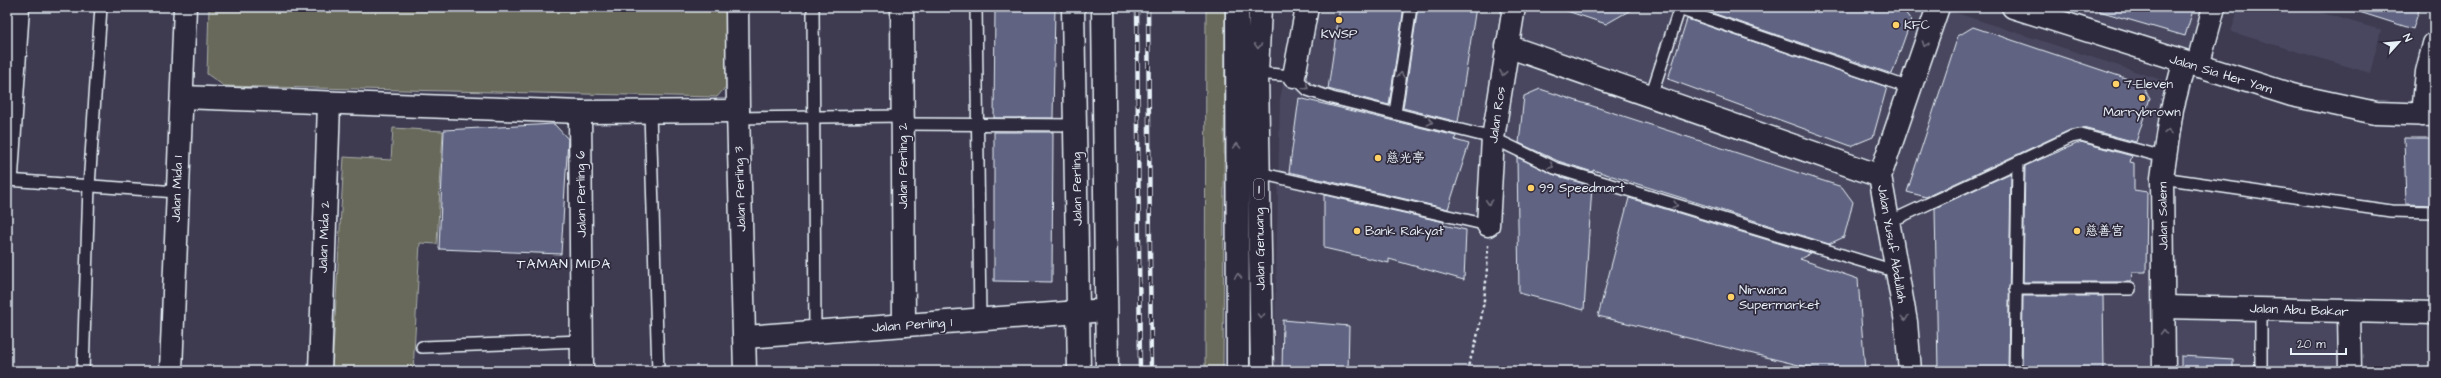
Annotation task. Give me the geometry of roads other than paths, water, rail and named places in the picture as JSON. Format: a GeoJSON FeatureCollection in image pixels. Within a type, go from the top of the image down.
{"type":"FeatureCollection","features":[{"type":"Feature","properties":{"kind":"main road"},"geometry":{"type":"LineString","coordinates":[[7,169],[18,7]]}},
{"type":"Feature","properties":{"kind":"main road","name":"Jalan Mida 1"},"geometry":{"type":"LineString","coordinates":[[171,371],[185,7]]}},
{"type":"Feature","properties":{"kind":"main road","name":"Jalan Perling 3"},"geometry":{"type":"LineString","coordinates":[[737,7],[738,114],[745,371]]}},
{"type":"Feature","properties":{"kind":"main road","name":"Jalan Perling 2"},"geometry":{"type":"LineString","coordinates":[[902,7],[904,325]]}},
{"type":"Feature","properties":{"kind":"main road","name":"Jalan Perling"},"geometry":{"type":"LineString","coordinates":[[1073,7],[1079,371]]}},
{"type":"Feature","properties":{"kind":"main road"},"geometry":{"type":"LineString","coordinates":[[1103,7],[1107,371]]}},
{"type":"Feature","properties":{"kind":"main road","name":"Jalan Genuang"},"geometry":{"type":"LineString","coordinates":[[1237,7],[1238,371]]}},
{"type":"Feature","properties":{"kind":"main road","name":"Jalan Genuang"},"geometry":{"type":"LineString","coordinates":[[1260,7],[1257,73],[1262,371]]}},
{"type":"Feature","properties":{"kind":"main road"},"geometry":{"type":"LineString","coordinates":[[1294,76],[1307,7]]}},
{"type":"Feature","properties":{"kind":"main road","name":"Jalan Ros"},"geometry":{"type":"LineString","coordinates":[[1488,225],[1493,138],[1514,7]]}},
{"type":"Feature","properties":{"kind":"main road","name":"Jalan Yusuf Abdullah"},"geometry":{"type":"LineString","coordinates":[[1910,371],[1906,322],[1880,176],[1938,7]]}},
{"type":"Feature","properties":{"kind":"main road","name":"Jalan Sia Her Yam"},"geometry":{"type":"LineString","coordinates":[[2013,7],[2292,96],[2344,108],[2376,113],[2428,115]]}},
{"type":"Feature","properties":{"kind":"main road","name":"Jalan Salem"},"geometry":{"type":"LineString","coordinates":[[2164,371],[2162,178],[2164,157],[2172,109],[2214,7]]}},
{"type":"Feature","properties":{"kind":"main road"},"geometry":{"type":"LineString","coordinates":[[2428,115],[2427,72],[2434,44]]}},
{"type":"Feature","properties":{"kind":"main road"},"geometry":{"type":"LineString","coordinates":[[1507,46],[1880,176]]}},
{"type":"Feature","properties":{"kind":"main road"},"geometry":{"type":"LineString","coordinates":[[182,97],[329,104],[580,112],[738,114]]}},
{"type":"Feature","properties":{"kind":"main road","name":"Jalan Mida 2"},"geometry":{"type":"LineString","coordinates":[[320,371],[329,104]]}},
{"type":"Feature","properties":{"kind":"main road","name":"Jalan Perling 6"},"geometry":{"type":"LineString","coordinates":[[580,112],[582,371]]}},
{"type":"Feature","properties":{"kind":"main road","name":"Jalan Abu Bakar"},"geometry":{"type":"LineString","coordinates":[[2164,307],[2434,313]]}},
{"type":"Feature","properties":{"kind":"main road","name":"Jalan Perling 1"},"geometry":{"type":"LineString","coordinates":[[744,337],[1106,310]]}},
{"type":"Feature","properties":{"kind":"main road"},"geometry":{"type":"LineString","coordinates":[[2349,312],[2350,371]]}},
{"type":"Feature","properties":{"kind":"lane"},"geometry":{"type":"LineString","coordinates":[[83,371],[88,186],[101,7]]}},
{"type":"Feature","properties":{"kind":"lane"},"geometry":{"type":"LineString","coordinates":[[813,7],[815,332]]}},
{"type":"Feature","properties":{"kind":"lane"},"geometry":{"type":"LineString","coordinates":[[976,7],[976,126],[980,319]]}},
{"type":"Feature","properties":{"kind":"lane"},"geometry":{"type":"LineString","coordinates":[[1395,113],[1411,7]]}},
{"type":"Feature","properties":{"kind":"lane"},"geometry":{"type":"LineString","coordinates":[[1651,96],[1679,8],[1910,88]]}},
{"type":"Feature","properties":{"kind":"lane"},"geometry":{"type":"LineString","coordinates":[[1257,73],[1294,76],[1308,90],[1332,98],[1493,138],[1555,168],[1898,272]]}},
{"type":"Feature","properties":{"kind":"lane"},"geometry":{"type":"LineString","coordinates":[[650,112],[658,371]]}},
{"type":"Feature","properties":{"kind":"lane"},"geometry":{"type":"LineString","coordinates":[[738,114],[903,120],[976,126],[1076,125]]}},
{"type":"Feature","properties":{"kind":"lane"},"geometry":{"type":"LineString","coordinates":[[1889,222],[2071,137],[2081,135],[2164,157]]}},
{"type":"Feature","properties":{"kind":"lane"},"geometry":{"type":"LineString","coordinates":[[2015,371],[2018,162]]}},
{"type":"Feature","properties":{"kind":"lane"},"geometry":{"type":"LineString","coordinates":[[7,169],[88,186],[177,192]]}},
{"type":"Feature","properties":{"kind":"lane"},"geometry":{"type":"LineString","coordinates":[[1259,173],[1488,225]]}},
{"type":"Feature","properties":{"kind":"lane"},"geometry":{"type":"LineString","coordinates":[[2162,178],[2391,211],[2434,212]]}},
{"type":"Feature","properties":{"kind":"lane"},"geometry":{"type":"LineString","coordinates":[[2015,289],[2130,289]]}},
{"type":"Feature","properties":{"kind":"lane"},"geometry":{"type":"LineString","coordinates":[[2261,309],[2261,371]]}},
{"type":"Feature","properties":{"kind":"lane"},"geometry":{"type":"LineString","coordinates":[[422,347],[582,341]]}},
{"type":"Feature","properties":{"kind":"railway"},"geometry":{"type":"LineString","coordinates":[[1137,7],[1140,371]]}},
{"type":"Feature","properties":{"kind":"railway"},"geometry":{"type":"LineString","coordinates":[[1148,7],[1151,371]]}},
{"type":"Feature","properties":{"kind":"place","name":"KWSP"},"geometry":{"type":"Point","coordinates":[1339,20]}},
{"type":"Feature","properties":{"kind":"place","name":"KFC"},"geometry":{"type":"Point","coordinates":[1896,25]}},
{"type":"Feature","properties":{"kind":"place","name":"7-Eleven"},"geometry":{"type":"Point","coordinates":[2116,84]}},
{"type":"Feature","properties":{"kind":"place","name":"Marrybrown"},"geometry":{"type":"Point","coordinates":[2142,98]}},
{"type":"Feature","properties":{"kind":"place","name":"慈光亭"},"geometry":{"type":"Point","coordinates":[1378,158]}},
{"type":"Feature","properties":{"kind":"place","name":"99 Speedmart"},"geometry":{"type":"Point","coordinates":[1531,188]}},
{"type":"Feature","properties":{"kind":"place","name":"Bank Rakyat"},"geometry":{"type":"Point","coordinates":[1357,231]}},
{"type":"Feature","properties":{"kind":"place","name":"慈善宫"},"geometry":{"type":"Point","coordinates":[2077,231]}},
{"type":"Feature","properties":{"kind":"place","name":"Nirwana Supermarket"},"geometry":{"type":"Point","coordinates":[1731,297]}},
{"type":"Feature","properties":{"kind":"district","name":"TAMAN MIDA"},"geometry":{"type":"Point","coordinates":[564,264]}}]}
